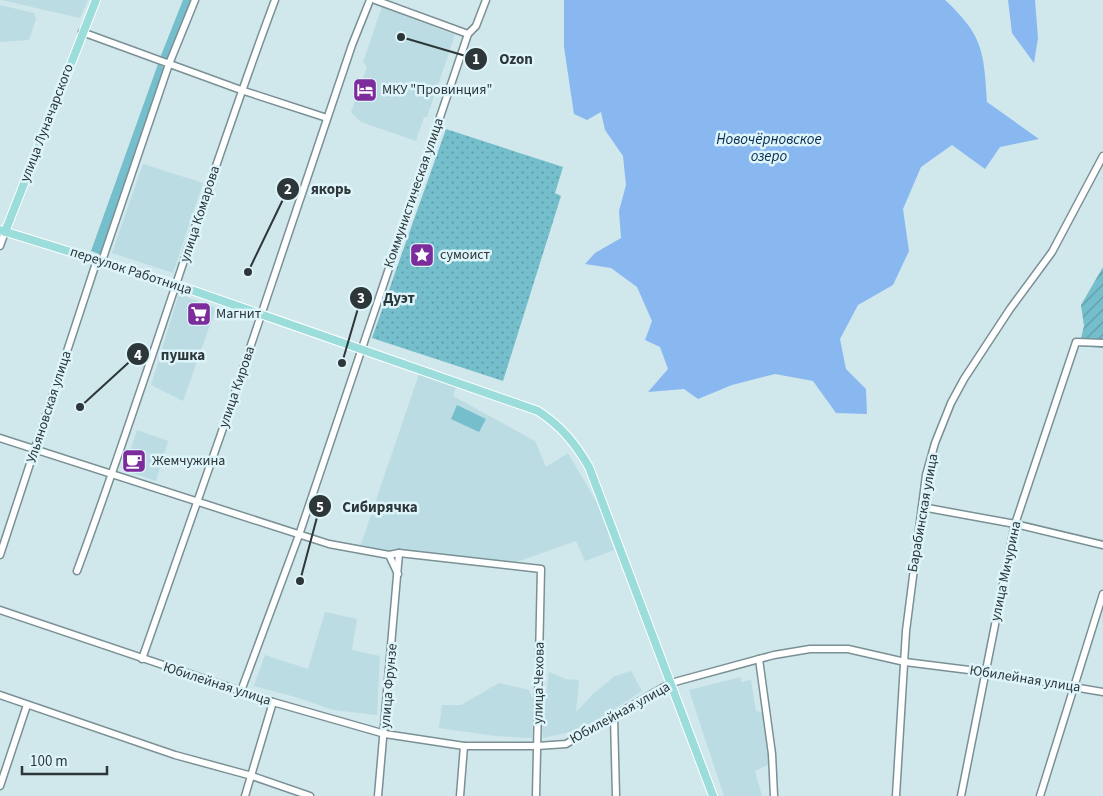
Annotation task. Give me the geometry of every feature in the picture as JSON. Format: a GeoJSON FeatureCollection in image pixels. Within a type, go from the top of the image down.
{"type":"FeatureCollection","features":[{"type":"Feature","properties":{"kind":"main road","name":"улица Луначарского"},"geometry":{"type":"LineString","coordinates":[[3,231],[96,0]]}},
{"type":"Feature","properties":{"kind":"main road","name":"переулок Работница"},"geometry":{"type":"LineString","coordinates":[[3,231],[177,284],[261,313],[538,411],[558,424],[576,445],[589,467],[713,796]]}},
{"type":"Feature","properties":{"kind":"street","name":"Ульяновская улица"},"geometry":{"type":"LineString","coordinates":[[0,555],[100,260],[169,64],[195,0]]}},
{"type":"Feature","properties":{"kind":"street","name":"улица Комарова"},"geometry":{"type":"LineString","coordinates":[[77,571],[113,474],[241,90],[275,0]]}},
{"type":"Feature","properties":{"kind":"street","name":"улица Кирова"},"geometry":{"type":"LineString","coordinates":[[142,660],[198,502],[327,118],[370,0]]}},
{"type":"Feature","properties":{"kind":"street"},"geometry":{"type":"LineString","coordinates":[[375,0],[468,34]]}},
{"type":"Feature","properties":{"kind":"street","name":"Коммунистическая улица"},"geometry":{"type":"LineString","coordinates":[[241,692],[298,535],[468,34],[476,26],[486,0]]}},
{"type":"Feature","properties":{"kind":"street"},"geometry":{"type":"LineString","coordinates":[[82,32],[241,90],[327,118]]}},
{"type":"Feature","properties":{"kind":"street","name":"Барабинская улица"},"geometry":{"type":"LineString","coordinates":[[896,796],[905,662],[916,545],[926,475],[933,451],[951,403],[1010,309],[1052,252],[1103,156]]}},
{"type":"Feature","properties":{"kind":"street","name":"улица Луначарского"},"geometry":{"type":"LineString","coordinates":[[0,246],[3,231]]}},
{"type":"Feature","properties":{"kind":"street","name":"улица Мичурина"},"geometry":{"type":"LineString","coordinates":[[961,796],[1015,524],[1076,342],[1103,343]]}},
{"type":"Feature","properties":{"kind":"street"},"geometry":{"type":"LineString","coordinates":[[0,438],[298,535],[329,544],[389,555],[399,554]]}},
{"type":"Feature","properties":{"kind":"street"},"geometry":{"type":"LineString","coordinates":[[922,507],[1015,524],[1103,545]]}},
{"type":"Feature","properties":{"kind":"street","name":"улица Чехова"},"geometry":{"type":"LineString","coordinates":[[399,554],[541,569],[536,796]]}},
{"type":"Feature","properties":{"kind":"street","name":"улица Фрунзе"},"geometry":{"type":"LineString","coordinates":[[378,796],[399,575],[399,554]]}},
{"type":"Feature","properties":{"kind":"street"},"geometry":{"type":"LineString","coordinates":[[389,555],[399,575]]}},
{"type":"Feature","properties":{"kind":"street"},"geometry":{"type":"LineString","coordinates":[[1040,796],[1103,594]]}},
{"type":"Feature","properties":{"kind":"street","name":"Юбилейная улица"},"geometry":{"type":"LineString","coordinates":[[0,610],[142,660],[273,702],[385,734],[464,746],[566,744],[671,683],[759,659],[810,649],[848,649],[905,662],[985,672],[1103,692]]}},
{"type":"Feature","properties":{"kind":"street"},"geometry":{"type":"LineString","coordinates":[[759,659],[772,754],[774,796]]}},
{"type":"Feature","properties":{"kind":"street"},"geometry":{"type":"LineString","coordinates":[[0,695],[175,755],[252,776],[310,796]]}},
{"type":"Feature","properties":{"kind":"street"},"geometry":{"type":"LineString","coordinates":[[245,796],[273,702]]}},
{"type":"Feature","properties":{"kind":"street"},"geometry":{"type":"LineString","coordinates":[[0,786],[27,705]]}},
{"type":"Feature","properties":{"kind":"street"},"geometry":{"type":"LineString","coordinates":[[614,717],[616,796]]}},
{"type":"Feature","properties":{"kind":"street"},"geometry":{"type":"LineString","coordinates":[[460,796],[464,746]]}},
{"type":"Feature","properties":{"kind":"shaded area"},"geometry":{"type":"Polygon","coordinates":[[[1,0],[88,0],[80,18],[1,0]]]}},
{"type":"Feature","properties":{"kind":"shaded area"},"geometry":{"type":"Polygon","coordinates":[[[183,0],[193,0],[169,61],[160,58],[183,0]]]}},
{"type":"Feature","properties":{"kind":"shaded area"},"geometry":{"type":"Polygon","coordinates":[[[0,5],[34,13],[36,19],[29,40],[0,42],[0,5]]]}},
{"type":"Feature","properties":{"kind":"shaded area"},"geometry":{"type":"Polygon","coordinates":[[[382,7],[455,35],[427,117],[424,117],[416,141],[361,122],[351,112],[367,67],[363,62],[382,7]]]}},
{"type":"Feature","properties":{"kind":"shaded area"},"geometry":{"type":"Polygon","coordinates":[[[158,64],[165,68],[102,255],[91,251],[158,64]]]}},
{"type":"Feature","properties":{"kind":"shaded area"},"geometry":{"type":"Polygon","coordinates":[[[446,129],[563,167],[555,193],[561,196],[503,381],[372,338],[446,129]]]}},
{"type":"Feature","properties":{"kind":"shaded area"},"geometry":{"type":"Polygon","coordinates":[[[143,164],[203,183],[173,273],[112,253],[143,164]]]}},
{"type":"Feature","properties":{"kind":"shaded area"},"geometry":{"type":"Polygon","coordinates":[[[1103,267],[1103,348],[1079,346],[1084,326],[1081,305],[1103,267]]]}},
{"type":"Feature","properties":{"kind":"shaded area"},"geometry":{"type":"Polygon","coordinates":[[[179,294],[216,308],[183,401],[151,385],[179,294]]]}},
{"type":"Feature","properties":{"kind":"shaded area"},"geometry":{"type":"Polygon","coordinates":[[[419,374],[456,387],[453,396],[535,441],[546,467],[568,453],[599,506],[614,550],[585,561],[576,541],[508,565],[360,547],[419,374]]]}},
{"type":"Feature","properties":{"kind":"shaded area"},"geometry":{"type":"Polygon","coordinates":[[[457,405],[486,419],[479,432],[451,419],[457,405]]]}},
{"type":"Feature","properties":{"kind":"shaded area"},"geometry":{"type":"Polygon","coordinates":[[[137,430],[168,441],[156,481],[124,470],[137,430]]]}},
{"type":"Feature","properties":{"kind":"shaded area"},"geometry":{"type":"Polygon","coordinates":[[[325,612],[357,619],[352,650],[380,656],[377,715],[333,710],[299,698],[254,686],[265,655],[308,669],[325,612]]]}},
{"type":"Feature","properties":{"kind":"shaded area"},"geometry":{"type":"Polygon","coordinates":[[[631,671],[642,691],[591,724],[566,733],[543,738],[542,722],[549,672],[565,679],[579,680],[576,712],[593,694],[615,676],[631,671]]]}},
{"type":"Feature","properties":{"kind":"shaded area"},"geometry":{"type":"Polygon","coordinates":[[[741,677],[741,682],[751,680],[756,711],[765,713],[770,764],[755,771],[762,796],[724,796],[689,690],[741,677]]]}},
{"type":"Feature","properties":{"kind":"shaded area"},"geometry":{"type":"Polygon","coordinates":[[[499,683],[529,690],[534,701],[532,738],[496,736],[439,728],[442,705],[461,705],[499,683]]]}},
{"type":"Feature","properties":{"kind":"water","name":"Новочёрновское озеро"},"geometry":{"type":"Polygon","coordinates":[[[564,0],[945,0],[967,24],[979,45],[985,70],[987,102],[1039,139],[1000,147],[985,169],[952,145],[921,167],[903,209],[909,251],[893,285],[858,305],[840,339],[846,369],[866,389],[867,414],[836,413],[813,381],[775,374],[732,385],[698,399],[684,389],[648,392],[668,369],[660,347],[645,340],[652,321],[637,287],[611,268],[585,264],[595,253],[621,238],[619,211],[626,185],[623,156],[605,130],[601,112],[587,120],[574,114],[564,47],[564,0]]]}},
{"type":"Feature","properties":{"kind":"water"},"geometry":{"type":"Polygon","coordinates":[[[1008,0],[1035,0],[1038,38],[1034,63],[1012,33],[1008,0]]]}},
{"type":"Feature","properties":{"kind":"place","name":"Ozon"},"geometry":{"type":"Point","coordinates":[401,37]}},
{"type":"Feature","properties":{"kind":"place","name":"МКУ \"Провинция\""},"geometry":{"type":"Point","coordinates":[365,90]}},
{"type":"Feature","properties":{"kind":"place","name":"сумоист"},"geometry":{"type":"Point","coordinates":[422,255]}},
{"type":"Feature","properties":{"kind":"place","name":"якорь"},"geometry":{"type":"Point","coordinates":[248,272]}},
{"type":"Feature","properties":{"kind":"place","name":"Магнит"},"geometry":{"type":"Point","coordinates":[199,314]}},
{"type":"Feature","properties":{"kind":"place","name":"Дуэт"},"geometry":{"type":"Point","coordinates":[342,363]}},
{"type":"Feature","properties":{"kind":"place","name":"пушка"},"geometry":{"type":"Point","coordinates":[80,407]}},
{"type":"Feature","properties":{"kind":"place","name":"Жемчужина"},"geometry":{"type":"Point","coordinates":[134,461]}},
{"type":"Feature","properties":{"kind":"place","name":"Сибирячка"},"geometry":{"type":"Point","coordinates":[300,581]}}]}
